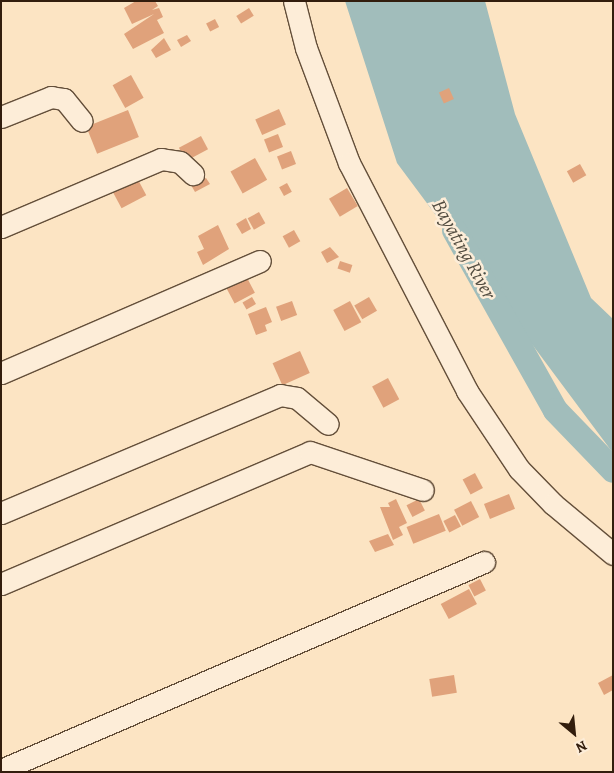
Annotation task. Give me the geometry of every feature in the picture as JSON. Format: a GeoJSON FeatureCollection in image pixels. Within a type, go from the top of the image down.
{"type":"FeatureCollection","features":[{"type":"Feature","properties":{"kind":"street"},"geometry":{"type":"LineString","coordinates":[[294,1],[306,48],[349,163],[467,391],[519,469],[553,504],[613,554]]}},
{"type":"Feature","properties":{"kind":"street"},"geometry":{"type":"LineString","coordinates":[[1,117],[51,97],[64,99],[82,121]]}},
{"type":"Feature","properties":{"kind":"street"},"geometry":{"type":"LineString","coordinates":[[1,227],[161,158],[180,162],[193,174]]}},
{"type":"Feature","properties":{"kind":"street"},"geometry":{"type":"LineString","coordinates":[[1,373],[260,261]]}},
{"type":"Feature","properties":{"kind":"street"},"geometry":{"type":"LineString","coordinates":[[1,513],[280,395],[297,398],[328,424]]}},
{"type":"Feature","properties":{"kind":"street"},"geometry":{"type":"LineString","coordinates":[[1,584],[310,452],[424,490]]}},
{"type":"Feature","properties":{"kind":"street"},"geometry":{"type":"LineString","coordinates":[[1,770],[484,562]]}},
{"type":"Feature","properties":{"kind":"water"},"geometry":{"type":"Polygon","coordinates":[[[345,1],[485,1],[515,114],[591,298],[613,319],[613,453],[397,163],[345,1]]]}},
{"type":"Feature","properties":{"kind":"building"},"geometry":{"type":"Polygon","coordinates":[[[136,1],[155,1],[158,6],[152,10],[159,8],[163,17],[157,20],[164,33],[133,49],[124,34],[154,14],[132,24],[124,8],[136,1]]]}},
{"type":"Feature","properties":{"kind":"building"},"geometry":{"type":"Polygon","coordinates":[[[249,8],[254,16],[241,24],[236,16],[249,8]]]}},
{"type":"Feature","properties":{"kind":"building"},"geometry":{"type":"Polygon","coordinates":[[[215,19],[219,27],[210,32],[206,24],[215,19]]]}},
{"type":"Feature","properties":{"kind":"building"},"geometry":{"type":"Polygon","coordinates":[[[187,35],[191,41],[181,47],[177,40],[187,35]]]}},
{"type":"Feature","properties":{"kind":"building"},"geometry":{"type":"Polygon","coordinates":[[[164,38],[171,50],[156,58],[151,50],[164,38]]]}},
{"type":"Feature","properties":{"kind":"building"},"geometry":{"type":"Polygon","coordinates":[[[131,75],[144,98],[125,108],[113,85],[131,75]]]}},
{"type":"Feature","properties":{"kind":"building"},"geometry":{"type":"Polygon","coordinates":[[[449,88],[454,99],[444,103],[439,92],[449,88]]]}},
{"type":"Feature","properties":{"kind":"building"},"geometry":{"type":"Polygon","coordinates":[[[279,109],[286,125],[262,135],[255,120],[279,109]]]}},
{"type":"Feature","properties":{"kind":"building"},"geometry":{"type":"Polygon","coordinates":[[[128,110],[139,137],[97,154],[86,127],[128,110]]]}},
{"type":"Feature","properties":{"kind":"building"},"geometry":{"type":"Polygon","coordinates":[[[278,134],[283,147],[269,152],[264,139],[278,134]]]}},
{"type":"Feature","properties":{"kind":"building"},"geometry":{"type":"Polygon","coordinates":[[[201,136],[208,149],[186,161],[179,148],[201,136]]]}},
{"type":"Feature","properties":{"kind":"building"},"geometry":{"type":"Polygon","coordinates":[[[291,151],[296,164],[282,169],[277,156],[291,151]]]}},
{"type":"Feature","properties":{"kind":"building"},"geometry":{"type":"Polygon","coordinates":[[[255,158],[267,180],[243,193],[231,172],[255,158]]]}},
{"type":"Feature","properties":{"kind":"building"},"geometry":{"type":"Polygon","coordinates":[[[580,164],[586,175],[573,183],[567,171],[580,164]]]}},
{"type":"Feature","properties":{"kind":"building"},"geometry":{"type":"Polygon","coordinates":[[[135,174],[146,195],[122,208],[110,187],[135,174]]]}},
{"type":"Feature","properties":{"kind":"building"},"geometry":{"type":"Polygon","coordinates":[[[206,178],[210,184],[195,192],[191,185],[206,178]]]}},
{"type":"Feature","properties":{"kind":"building"},"geometry":{"type":"Polygon","coordinates":[[[287,183],[292,192],[284,196],[279,187],[287,183]]]}},
{"type":"Feature","properties":{"kind":"building"},"geometry":{"type":"Polygon","coordinates":[[[347,188],[358,206],[340,217],[329,199],[347,188]]]}},
{"type":"Feature","properties":{"kind":"building"},"geometry":{"type":"Polygon","coordinates":[[[259,212],[265,223],[254,230],[248,218],[259,212]]]}},
{"type":"Feature","properties":{"kind":"building"},"geometry":{"type":"Polygon","coordinates":[[[246,218],[251,229],[242,234],[236,224],[246,218]]]}},
{"type":"Feature","properties":{"kind":"building"},"geometry":{"type":"Polygon","coordinates":[[[218,225],[229,249],[203,265],[197,252],[204,249],[198,236],[218,225]]]}},
{"type":"Feature","properties":{"kind":"building"},"geometry":{"type":"Polygon","coordinates":[[[294,230],[300,241],[289,248],[283,236],[294,230]]]}},
{"type":"Feature","properties":{"kind":"building"},"geometry":{"type":"Polygon","coordinates":[[[330,247],[339,257],[327,263],[321,252],[330,247]]]}},
{"type":"Feature","properties":{"kind":"building"},"geometry":{"type":"Polygon","coordinates":[[[340,261],[352,265],[350,273],[338,269],[340,261]]]}},
{"type":"Feature","properties":{"kind":"building"},"geometry":{"type":"Polygon","coordinates":[[[246,276],[255,293],[235,304],[226,287],[246,276]]]}},
{"type":"Feature","properties":{"kind":"building"},"geometry":{"type":"Polygon","coordinates":[[[252,297],[256,304],[246,309],[242,302],[252,297]]]}},
{"type":"Feature","properties":{"kind":"building"},"geometry":{"type":"Polygon","coordinates":[[[369,297],[377,311],[362,319],[354,306],[369,297]]]}},
{"type":"Feature","properties":{"kind":"building"},"geometry":{"type":"Polygon","coordinates":[[[292,301],[297,315],[281,321],[276,307],[292,301]]]}},
{"type":"Feature","properties":{"kind":"building"},"geometry":{"type":"Polygon","coordinates":[[[350,301],[361,322],[344,331],[333,310],[350,301]]]}},
{"type":"Feature","properties":{"kind":"building"},"geometry":{"type":"Polygon","coordinates":[[[266,307],[272,322],[265,325],[267,331],[256,335],[248,314],[266,307]]]}},
{"type":"Feature","properties":{"kind":"building"},"geometry":{"type":"Polygon","coordinates":[[[300,351],[310,373],[282,385],[273,363],[300,351]]]}},
{"type":"Feature","properties":{"kind":"building"},"geometry":{"type":"Polygon","coordinates":[[[388,378],[399,399],[383,408],[372,386],[388,378]]]}},
{"type":"Feature","properties":{"kind":"building"},"geometry":{"type":"Polygon","coordinates":[[[475,473],[483,488],[471,495],[463,480],[475,473]]]}},
{"type":"Feature","properties":{"kind":"building"},"geometry":{"type":"Polygon","coordinates":[[[509,494],[515,509],[490,519],[484,504],[509,494]]]}},
{"type":"Feature","properties":{"kind":"building"},"geometry":{"type":"Polygon","coordinates":[[[396,499],[407,523],[399,527],[403,535],[393,540],[380,507],[390,507],[388,503],[396,499]]]}},
{"type":"Feature","properties":{"kind":"building"},"geometry":{"type":"Polygon","coordinates":[[[419,499],[425,511],[412,517],[407,505],[419,499]]]}},
{"type":"Feature","properties":{"kind":"building"},"geometry":{"type":"Polygon","coordinates":[[[471,501],[479,517],[462,526],[454,510],[471,501]]]}},
{"type":"Feature","properties":{"kind":"building"},"geometry":{"type":"Polygon","coordinates":[[[439,514],[446,531],[413,544],[407,527],[439,514]]]}},
{"type":"Feature","properties":{"kind":"building"},"geometry":{"type":"Polygon","coordinates":[[[455,515],[461,527],[449,532],[443,521],[455,515]]]}},
{"type":"Feature","properties":{"kind":"building"},"geometry":{"type":"Polygon","coordinates":[[[388,534],[394,545],[375,552],[369,541],[388,534]]]}},
{"type":"Feature","properties":{"kind":"building"},"geometry":{"type":"Polygon","coordinates":[[[480,579],[486,591],[474,596],[468,585],[480,579]]]}},
{"type":"Feature","properties":{"kind":"building"},"geometry":{"type":"Polygon","coordinates":[[[469,589],[477,604],[449,619],[441,604],[469,589]]]}},
{"type":"Feature","properties":{"kind":"building"},"geometry":{"type":"Polygon","coordinates":[[[454,675],[457,693],[432,697],[429,679],[454,675]]]}},
{"type":"Feature","properties":{"kind":"building"},"geometry":{"type":"Polygon","coordinates":[[[613,675],[613,690],[604,695],[598,683],[613,675]]]}},
{"type":"Feature","properties":{"kind":"waterway","name":"Bayating River"},"geometry":{"type":"LineString","coordinates":[[454,230],[555,410],[613,470]]}}]}
